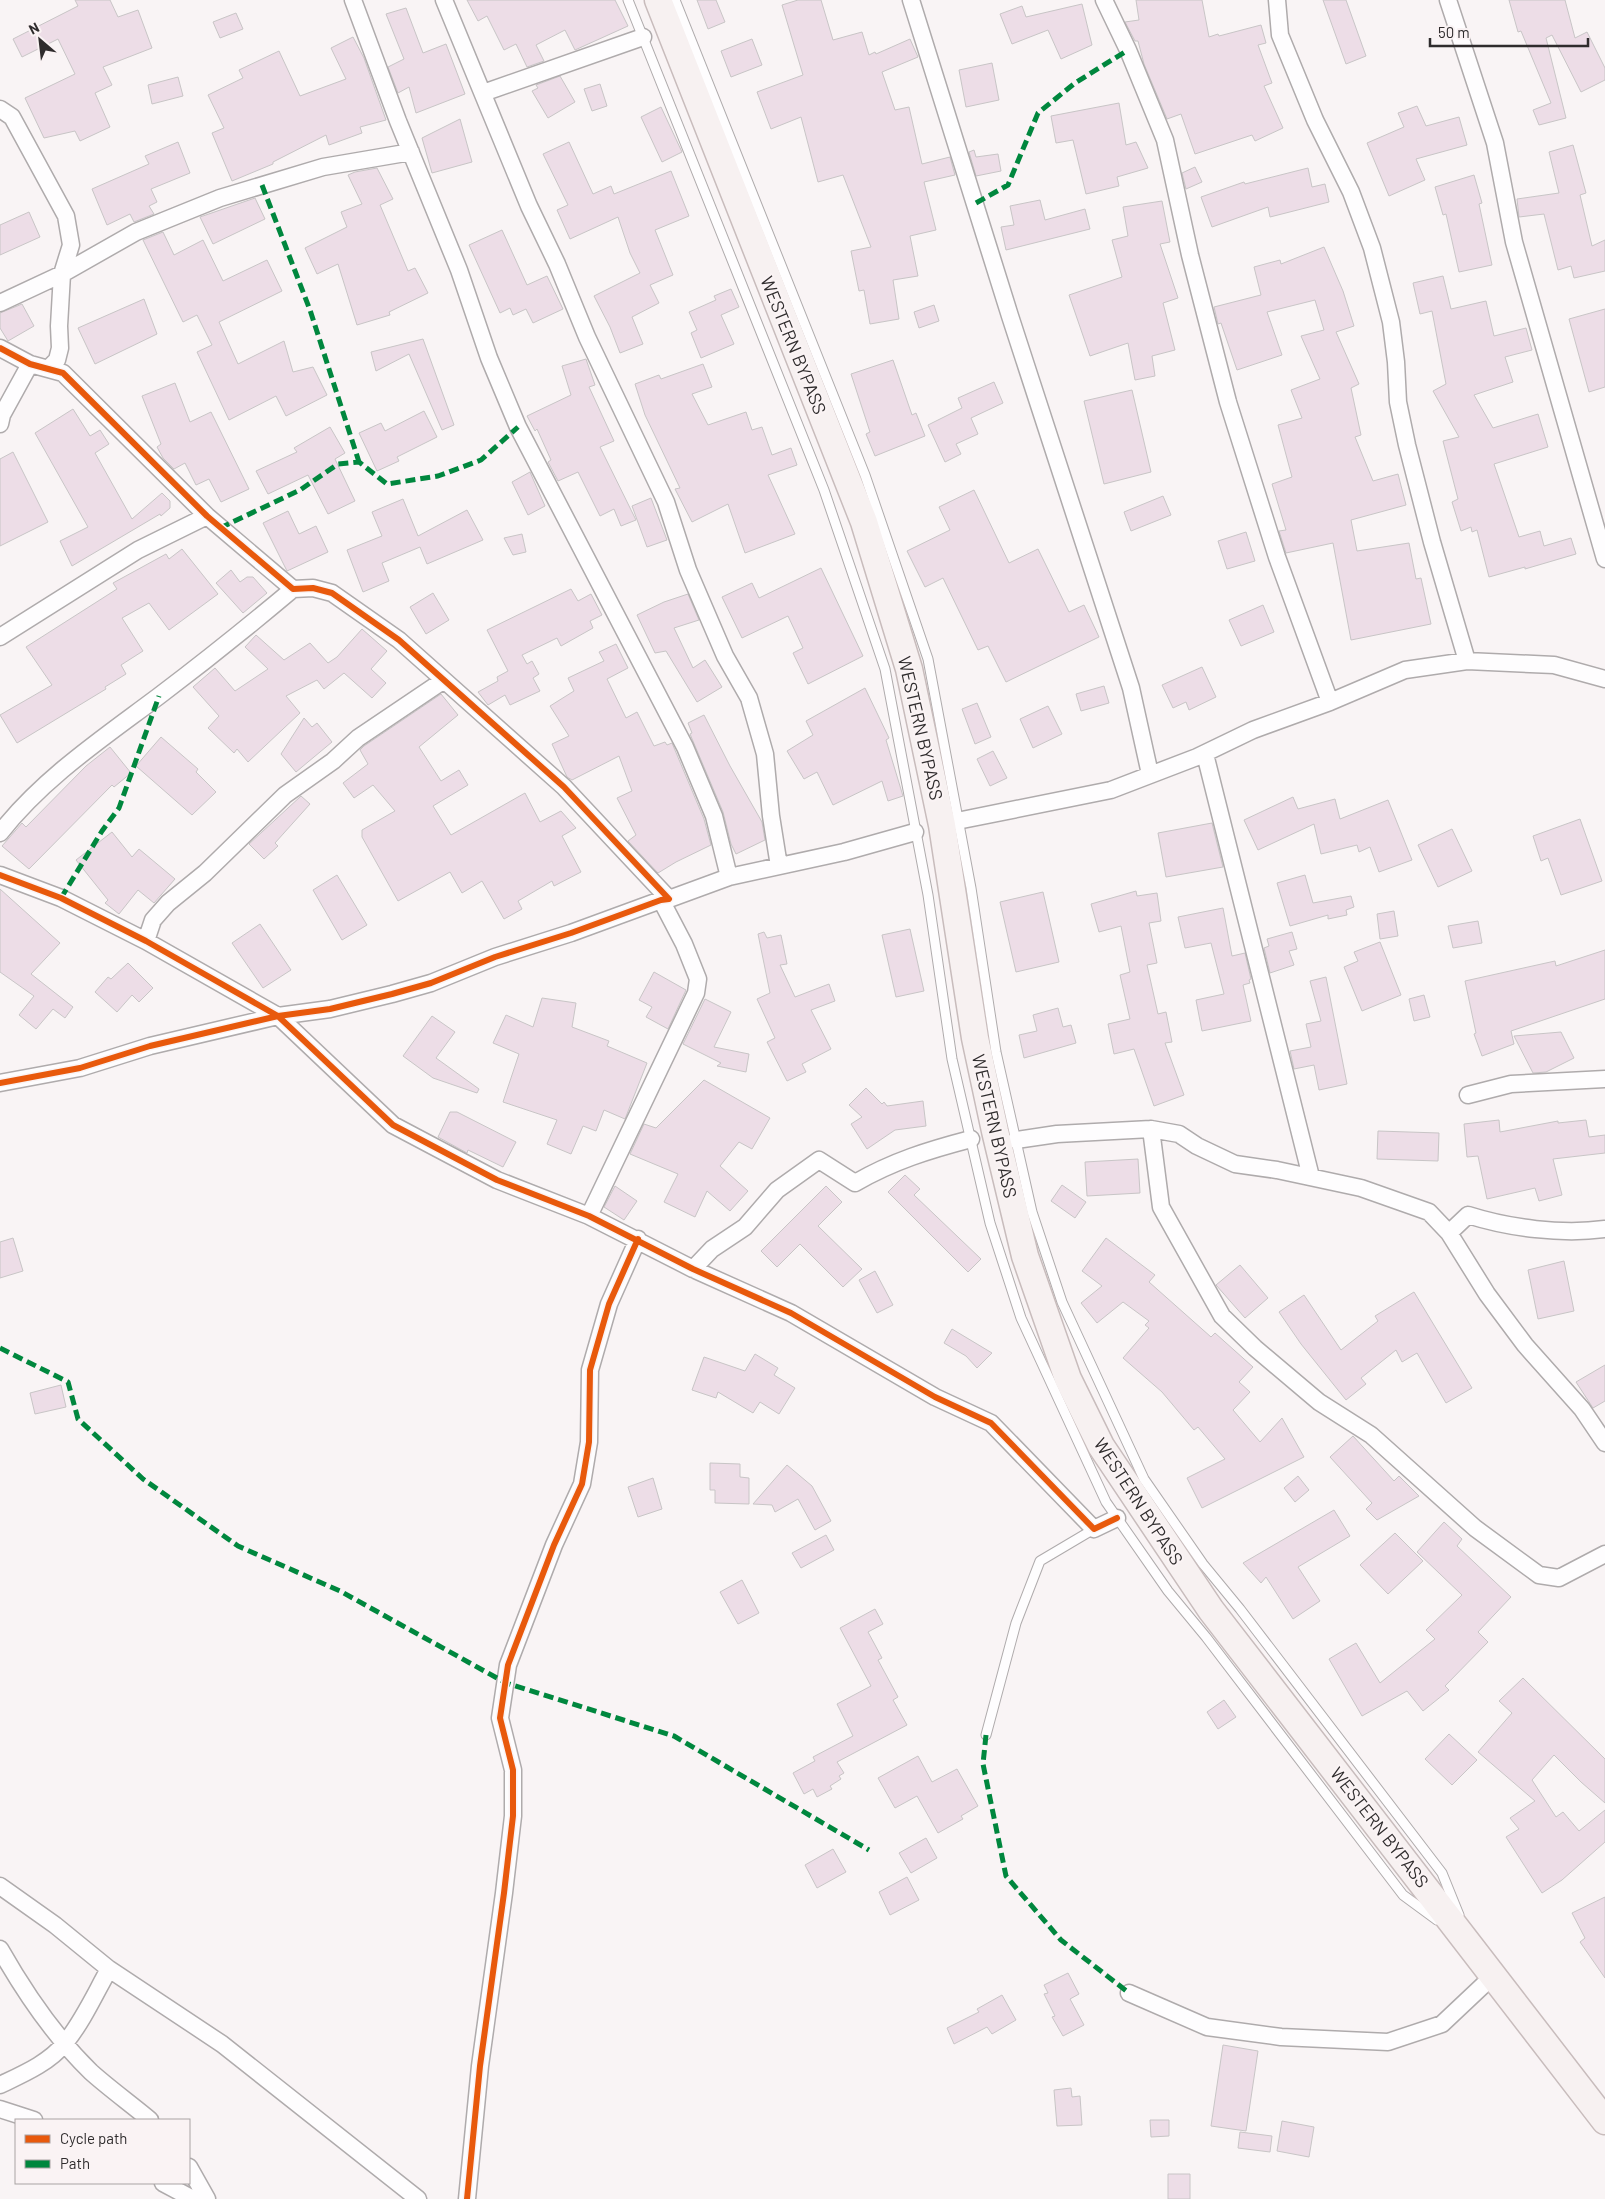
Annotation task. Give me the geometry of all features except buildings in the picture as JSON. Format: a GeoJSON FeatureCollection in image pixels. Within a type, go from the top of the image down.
{"type":"FeatureCollection","features":[{"type":"Feature","properties":{"kind":"main road","name":"WESTERN BYPASS"},"geometry":{"type":"LineString","coordinates":[[658,0],[864,522],[909,668],[942,824],[976,1038],[995,1131],[1025,1256],[1068,1379],[1102,1446],[1211,1610],[1605,2121]]}},
{"type":"Feature","properties":{"kind":"street"},"geometry":{"type":"LineString","coordinates":[[354,0],[411,152],[459,270],[489,358],[518,427],[685,747],[714,816],[729,877]]}},
{"type":"Feature","properties":{"kind":"street"},"geometry":{"type":"LineString","coordinates":[[444,0],[529,206],[557,264],[587,337],[666,502],[688,570],[725,656],[749,698],[765,754],[771,816],[779,866]]}},
{"type":"Feature","properties":{"kind":"street"},"geometry":{"type":"LineString","coordinates":[[911,0],[1010,316],[1132,688],[1150,774]]}},
{"type":"Feature","properties":{"kind":"street"},"geometry":{"type":"LineString","coordinates":[[1104,0],[1128,50],[1165,140],[1190,255],[1228,402],[1277,557],[1330,702]]}},
{"type":"Feature","properties":{"kind":"street"},"geometry":{"type":"LineString","coordinates":[[1277,0],[1280,35],[1315,120],[1351,192],[1372,248],[1391,322],[1398,402],[1407,445],[1432,542],[1468,661]]}},
{"type":"Feature","properties":{"kind":"street"},"geometry":{"type":"LineString","coordinates":[[1448,0],[1495,143],[1514,242],[1605,559]]}},
{"type":"Feature","properties":{"kind":"street"},"geometry":{"type":"LineString","coordinates":[[483,93],[643,37]]}},
{"type":"Feature","properties":{"kind":"street"},"geometry":{"type":"LineString","coordinates":[[0,108],[12,118],[66,216],[71,245],[62,274],[59,326],[60,348],[57,360],[49,368]]}},
{"type":"Feature","properties":{"kind":"street"},"geometry":{"type":"LineString","coordinates":[[0,302],[62,274],[136,232],[220,198],[323,167],[411,152]]}},
{"type":"Feature","properties":{"kind":"street"},"geometry":{"type":"LineString","coordinates":[[0,348],[30,364],[63,373],[207,516],[293,589]]}},
{"type":"Feature","properties":{"kind":"street"},"geometry":{"type":"LineString","coordinates":[[0,424],[2,415],[30,364]]}},
{"type":"Feature","properties":{"kind":"street"},"geometry":{"type":"LineString","coordinates":[[0,637],[138,550],[207,516]]}},
{"type":"Feature","properties":{"kind":"street"},"geometry":{"type":"LineString","coordinates":[[0,833],[44,786],[96,742],[246,629],[293,589],[313,588],[332,592],[399,640],[564,787],[665,900],[684,944],[698,979],[696,993],[589,1216]]}},
{"type":"Feature","properties":{"kind":"street"},"geometry":{"type":"LineString","coordinates":[[957,821],[1111,790],[1205,754],[1253,730],[1330,702],[1405,670],[1468,661],[1554,665],[1605,679]]}},
{"type":"Feature","properties":{"kind":"street"},"geometry":{"type":"LineString","coordinates":[[146,941],[153,920],[168,903],[205,873],[285,796],[332,761],[358,738],[444,680]]}},
{"type":"Feature","properties":{"kind":"street"},"geometry":{"type":"LineString","coordinates":[[1205,754],[1311,1177]]}},
{"type":"Feature","properties":{"kind":"street"},"geometry":{"type":"LineString","coordinates":[[0,1082],[80,1068],[150,1046],[278,1016],[330,1009],[431,983],[494,957],[571,933],[729,877],[844,852],[915,832]]}},
{"type":"Feature","properties":{"kind":"street"},"geometry":{"type":"LineString","coordinates":[[0,874],[62,898],[146,941],[278,1016],[392,1125],[497,1180],[589,1216],[638,1239],[693,1269],[791,1313],[935,1397],[990,1423],[1094,1529],[1117,1518]]}},
{"type":"Feature","properties":{"kind":"street"},"geometry":{"type":"LineString","coordinates":[[1468,1095],[1511,1084],[1605,1079]]}},
{"type":"Feature","properties":{"kind":"street"},"geometry":{"type":"LineString","coordinates":[[1151,1129],[1161,1207],[1222,1316],[1255,1348],[1319,1402],[1371,1435],[1475,1528],[1539,1575],[1559,1578],[1605,1554]]}},
{"type":"Feature","properties":{"kind":"street"},"geometry":{"type":"LineString","coordinates":[[1016,1140],[1057,1134],[1151,1129],[1179,1134],[1197,1146],[1235,1164],[1277,1170],[1361,1188],[1429,1212],[1449,1233],[1487,1294],[1520,1338],[1582,1409],[1605,1442]]}},
{"type":"Feature","properties":{"kind":"street"},"geometry":{"type":"LineString","coordinates":[[693,1269],[712,1249],[745,1227],[777,1190],[819,1160],[856,1183],[880,1169],[922,1152],[971,1139]]}},
{"type":"Feature","properties":{"kind":"street"},"geometry":{"type":"LineString","coordinates":[[1449,1233],[1468,1215],[1495,1224],[1581,1232],[1605,1229]]}},
{"type":"Feature","properties":{"kind":"street"},"geometry":{"type":"LineString","coordinates":[[468,2199],[480,2066],[504,1893],[512,1816],[514,1770],[500,1718],[508,1665],[547,1564],[582,1484],[589,1442],[590,1370],[609,1304],[638,1239]]}},
{"type":"Feature","properties":{"kind":"street"},"geometry":{"type":"LineString","coordinates":[[0,1886],[55,1925],[109,1969],[222,2044],[418,2199]]}},
{"type":"Feature","properties":{"kind":"street"},"geometry":{"type":"LineString","coordinates":[[0,1949],[35,2005],[65,2043],[99,2079],[149,2119]]}},
{"type":"Feature","properties":{"kind":"street"},"geometry":{"type":"LineString","coordinates":[[0,2085],[33,2069],[52,2056],[65,2043],[109,1969]]}},
{"type":"Feature","properties":{"kind":"street"},"geometry":{"type":"LineString","coordinates":[[1128,1993],[1207,2027],[1281,2037],[1388,2042],[1442,2024],[1494,1975]]}},
{"type":"Feature","properties":{"kind":"street"},"geometry":{"type":"LineString","coordinates":[[0,2110],[31,2119]]}},
{"type":"Feature","properties":{"kind":"street"},"geometry":{"type":"LineString","coordinates":[[190,2169],[207,2199]]}},
{"type":"Feature","properties":{"kind":"street"},"geometry":{"type":"LineString","coordinates":[[165,2184],[193,2199]]}},
{"type":"Feature","properties":{"kind":"lane"},"geometry":{"type":"LineString","coordinates":[[628,0],[817,473],[885,669],[928,895],[952,1059],[990,1223],[1021,1318],[1101,1493],[1168,1592],[1206,1637],[1404,1895],[1471,1945]]}},
{"type":"Feature","properties":{"kind":"lane"},"geometry":{"type":"LineString","coordinates":[[675,0],[823,368],[889,541],[928,659],[971,888],[996,1052],[1032,1212],[1062,1302],[1144,1480],[1203,1564],[1312,1701],[1442,1874],[1471,1945]]}},
{"type":"Feature","properties":{"kind":"lane"},"geometry":{"type":"LineString","coordinates":[[986,1735],[1016,1623],[1040,1561],[1094,1529]]}},
{"type":"Feature","properties":{"kind":"marked path"},"geometry":{"type":"LineString","coordinates":[[976,203],[1008,185],[1038,113],[1075,83],[1128,50]]}},
{"type":"Feature","properties":{"kind":"marked path"},"geometry":{"type":"LineString","coordinates":[[262,185],[310,310],[359,462]]}},
{"type":"Feature","properties":{"kind":"marked path"},"geometry":{"type":"LineString","coordinates":[[220,528],[300,490],[338,464],[359,462],[387,484],[438,476],[481,460],[518,427]]}},
{"type":"Feature","properties":{"kind":"marked path"},"geometry":{"type":"LineString","coordinates":[[61,898],[102,831],[119,808],[159,696]]}},
{"type":"Feature","properties":{"kind":"marked path"},"geometry":{"type":"LineString","coordinates":[[0,1348],[68,1382],[78,1419],[143,1479],[238,1546],[340,1591],[506,1683],[674,1736],[869,1850]]}},
{"type":"Feature","properties":{"kind":"marked path"},"geometry":{"type":"LineString","coordinates":[[986,1735],[983,1764],[1006,1876],[1061,1940],[1129,1993]]}},
{"type":"Feature","properties":{"kind":"cycle path"},"geometry":{"type":"LineString","coordinates":[[0,348],[30,364],[63,373],[207,516],[293,589],[313,588],[332,593],[399,640],[564,787],[669,899],[661,900],[571,933],[495,957],[431,983],[392,994],[330,1009],[278,1016],[150,1046],[80,1068],[0,1083]]}},
{"type":"Feature","properties":{"kind":"cycle path"},"geometry":{"type":"LineString","coordinates":[[0,875],[61,898],[146,941],[278,1016],[393,1125],[497,1180],[589,1216],[693,1269],[791,1313],[935,1397],[991,1423],[1094,1529],[1117,1518]]}},
{"type":"Feature","properties":{"kind":"cycle path"},"geometry":{"type":"LineString","coordinates":[[467,2199],[480,2066],[513,1816],[513,1770],[500,1718],[508,1665],[554,1545],[582,1484],[589,1442],[590,1370],[609,1304],[638,1239]]}}]}
